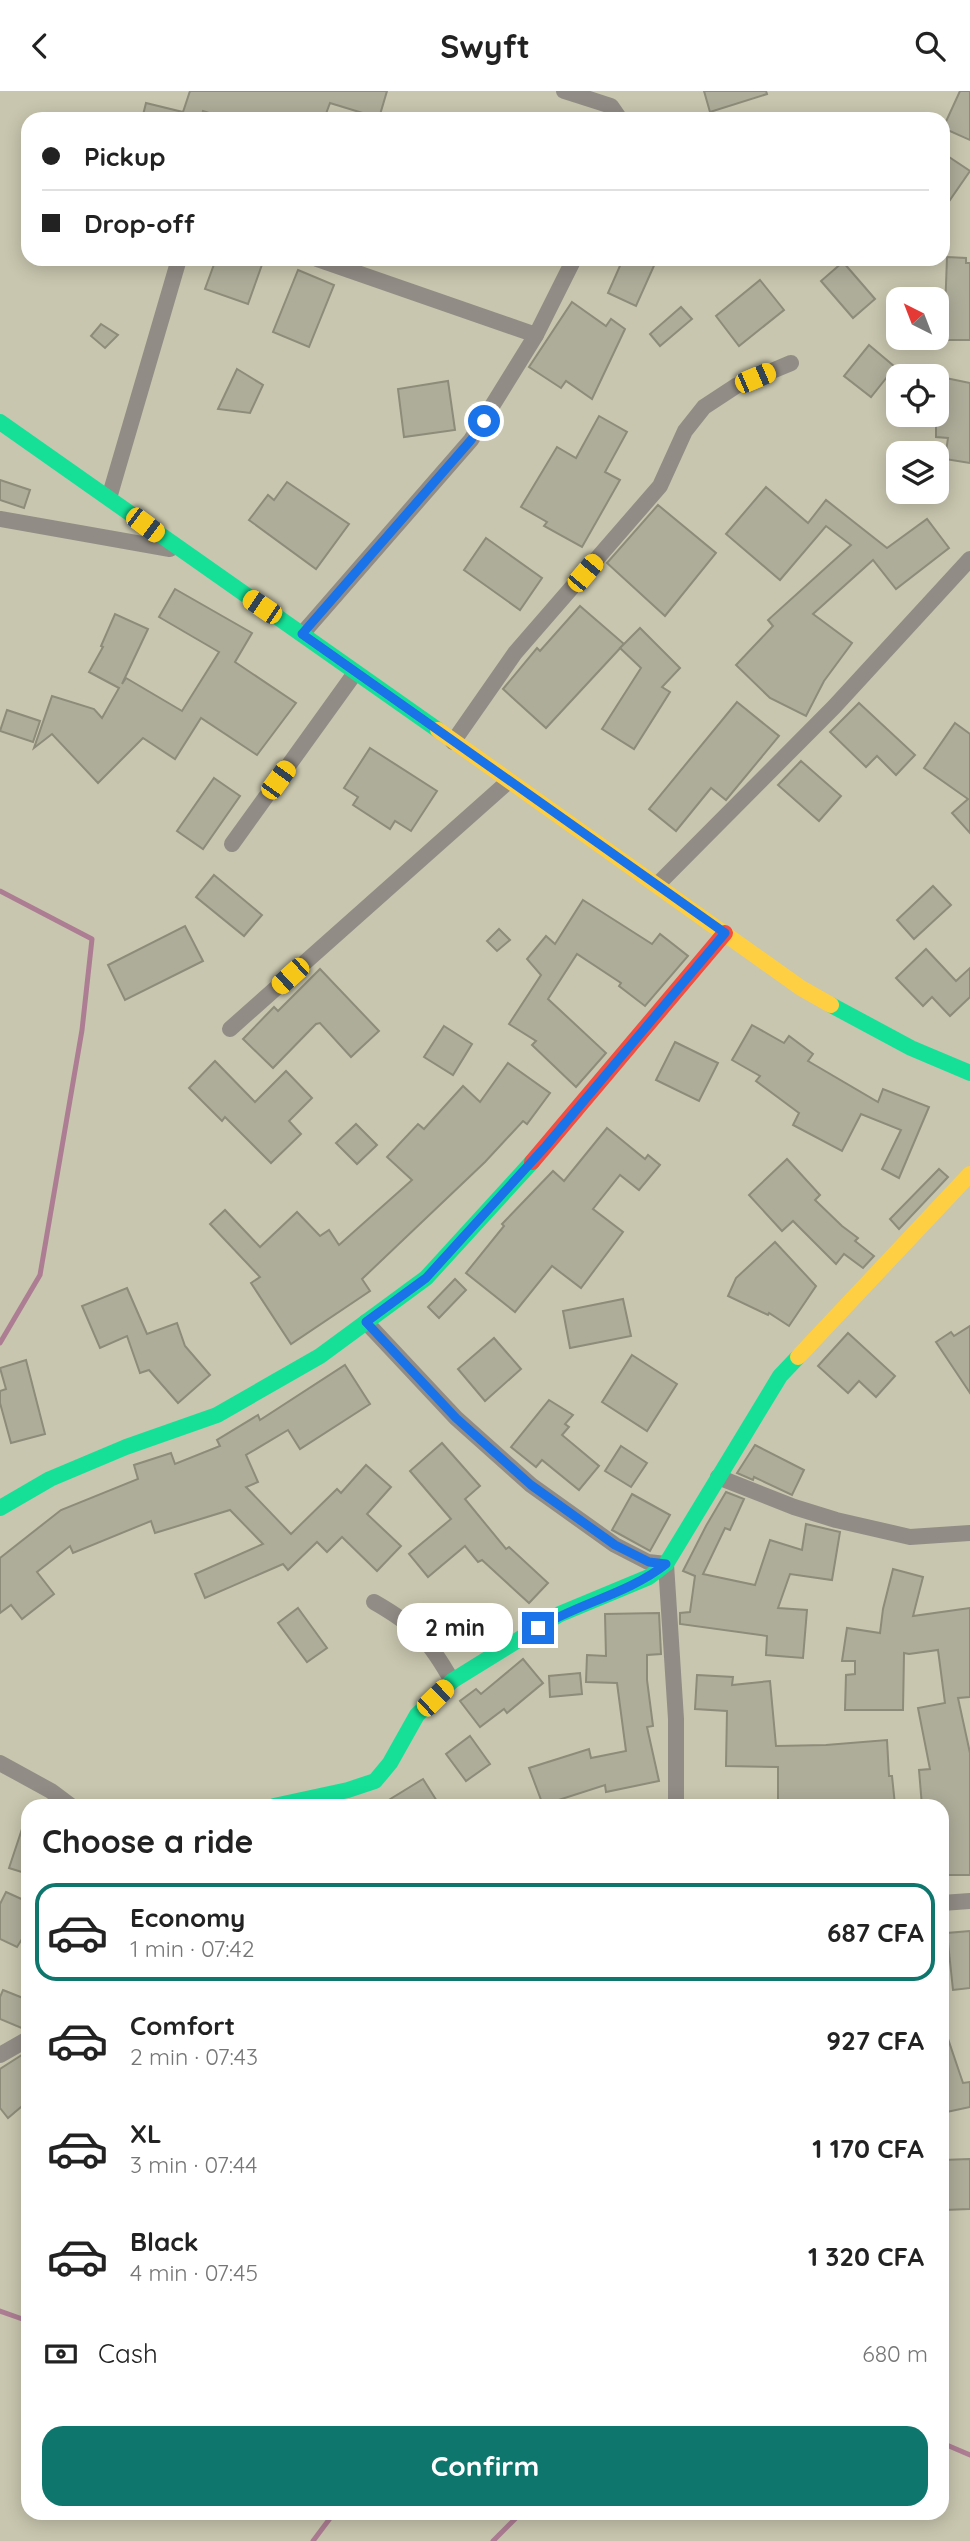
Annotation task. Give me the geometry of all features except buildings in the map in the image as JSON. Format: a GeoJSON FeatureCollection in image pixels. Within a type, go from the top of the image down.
{"type":"FeatureCollection","features":[{"type":"Feature","properties":{"kind":"main road"},"geometry":{"type":"LineString","coordinates":[[0,422],[181,552],[658,884],[801,988],[911,1048],[970,1073]]}},
{"type":"Feature","properties":{"kind":"main road"},"geometry":{"type":"LineString","coordinates":[[0,1509],[50,1479],[126,1447],[217,1415],[320,1356],[426,1278],[546,1146],[725,933]]}},
{"type":"Feature","properties":{"kind":"main road"},"geometry":{"type":"LineString","coordinates":[[306,1799],[375,1781],[390,1763],[417,1715],[452,1681],[560,1614],[649,1577],[666,1564],[780,1375],[970,1174]]}},
{"type":"Feature","properties":{"kind":"street"},"geometry":{"type":"LineString","coordinates":[[564,91],[611,106],[615,112]]}},
{"type":"Feature","properties":{"kind":"street"},"geometry":{"type":"LineString","coordinates":[[109,498],[177,266]]}},
{"type":"Feature","properties":{"kind":"street"},"geometry":{"type":"LineString","coordinates":[[337,266],[536,335]]}},
{"type":"Feature","properties":{"kind":"street"},"geometry":{"type":"LineString","coordinates":[[302,634],[471,440],[536,335],[570,266]]}},
{"type":"Feature","properties":{"kind":"street"},"geometry":{"type":"LineString","coordinates":[[453,742],[515,653],[660,486],[685,431],[704,408],[736,386],[791,363]]}},
{"type":"Feature","properties":{"kind":"street"},"geometry":{"type":"LineString","coordinates":[[1,523],[181,552]]}},
{"type":"Feature","properties":{"kind":"street"},"geometry":{"type":"LineString","coordinates":[[658,884],[834,707],[970,559]]}},
{"type":"Feature","properties":{"kind":"street"},"geometry":{"type":"LineString","coordinates":[[232,844],[355,673]]}},
{"type":"Feature","properties":{"kind":"street"},"geometry":{"type":"LineString","coordinates":[[230,1029],[509,781]]}},
{"type":"Feature","properties":{"kind":"street"},"geometry":{"type":"LineString","coordinates":[[366,1322],[456,1418],[531,1485],[615,1545],[649,1562],[666,1564],[676,1719],[676,1799]]}},
{"type":"Feature","properties":{"kind":"street"},"geometry":{"type":"LineString","coordinates":[[718,1477],[794,1507],[910,1537],[970,1533]]}},
{"type":"Feature","properties":{"kind":"street"},"geometry":{"type":"LineString","coordinates":[[374,1602],[405,1620],[433,1648],[452,1681]]}},
{"type":"Feature","properties":{"kind":"street"},"geometry":{"type":"LineString","coordinates":[[0,1763],[62,1799]]}},
{"type":"Feature","properties":{"kind":"street"},"geometry":{"type":"LineString","coordinates":[[949,1902],[970,1901]]}},
{"type":"Feature","properties":{"kind":"street"},"geometry":{"type":"LineString","coordinates":[[0,2055],[21,2043]]}},
{"type":"Feature","properties":{"kind":"waterway"},"geometry":{"type":"LineString","coordinates":[[0,891],[92,939],[82,1030],[40,1275],[0,1343]]}},
{"type":"Feature","properties":{"kind":"waterway"},"geometry":{"type":"LineString","coordinates":[[0,2311],[21,2318]]}},
{"type":"Feature","properties":{"kind":"waterway"},"geometry":{"type":"LineString","coordinates":[[949,2446],[970,2455]]}},
{"type":"Feature","properties":{"kind":"waterway"},"geometry":{"type":"LineString","coordinates":[[313,2541],[329,2520]]}},
{"type":"Feature","properties":{"kind":"waterway"},"geometry":{"type":"LineString","coordinates":[[493,2541],[514,2520]]}},
{"type":"Feature","properties":{"kind":"traffic: fast"},"geometry":{"type":"LineString","coordinates":[[0,422],[438,730]]}},
{"type":"Feature","properties":{"kind":"traffic: fast"},"geometry":{"type":"LineString","coordinates":[[831,1005],[911,1048],[970,1073]]}},
{"type":"Feature","properties":{"kind":"traffic: fast"},"geometry":{"type":"LineString","coordinates":[[0,1508],[50,1479],[126,1447],[217,1415],[320,1356],[426,1278],[532,1162]]}},
{"type":"Feature","properties":{"kind":"traffic: fast"},"geometry":{"type":"LineString","coordinates":[[306,1799],[375,1781],[390,1763],[417,1715],[452,1681],[560,1614],[649,1577],[666,1564],[780,1376],[798,1357]]}},
{"type":"Feature","properties":{"kind":"traffic: slow"},"geometry":{"type":"LineString","coordinates":[[438,730],[801,988],[831,1005]]}},
{"type":"Feature","properties":{"kind":"traffic: slow"},"geometry":{"type":"LineString","coordinates":[[798,1357],[970,1174]]}},
{"type":"Feature","properties":{"kind":"traffic: jam"},"geometry":{"type":"LineString","coordinates":[[532,1162],[725,933]]}},
{"type":"Feature","properties":{"kind":"route"},"geometry":{"type":"LineString","coordinates":[[484,421],[471,440],[302,634],[725,933],[546,1146],[426,1278],[366,1322],[456,1418],[531,1485],[615,1545],[649,1562],[666,1564],[649,1577],[560,1614],[538,1628]]}}]}
